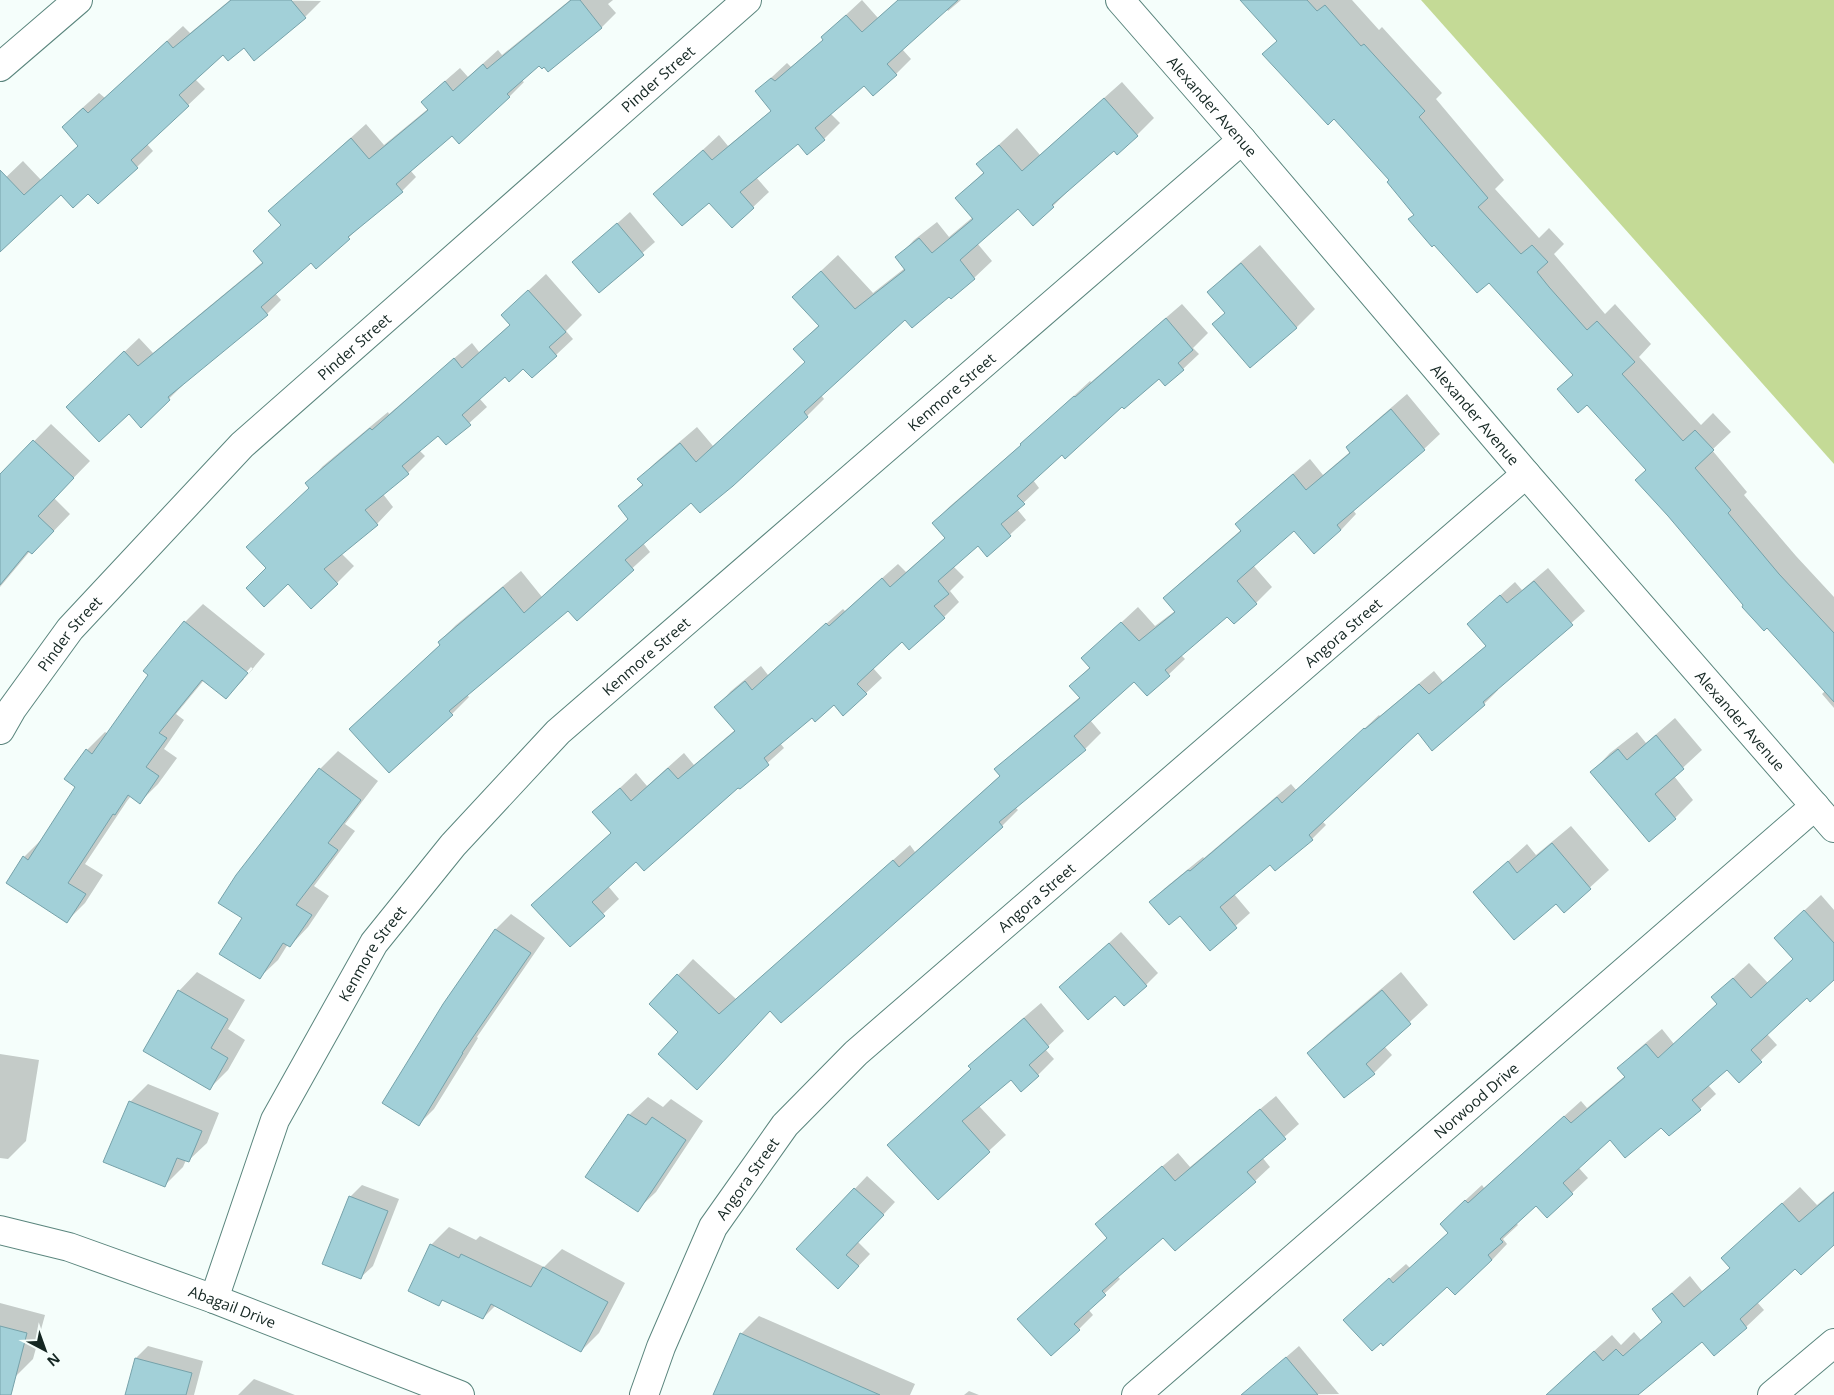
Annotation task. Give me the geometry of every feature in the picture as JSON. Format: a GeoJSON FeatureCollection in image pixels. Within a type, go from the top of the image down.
{"type":"FeatureCollection","features":[{"type":"Feature","properties":{"kind":"street"},"geometry":{"type":"LineString","coordinates":[[0,67],[78,0]]}},
{"type":"Feature","properties":{"kind":"street","name":"Pinder Street"},"geometry":{"type":"LineString","coordinates":[[0,730],[12,709],[70,629],[242,446],[747,0]]}},
{"type":"Feature","properties":{"kind":"street","name":"Alexander Avenue"},"geometry":{"type":"LineString","coordinates":[[1120,0],[1242,140],[1526,474],[1834,828]]}},
{"type":"Feature","properties":{"kind":"street","name":"Kenmore Street"},"geometry":{"type":"LineString","coordinates":[[214,1299],[275,1120],[374,942],[453,845],[558,732],[1242,140]]}},
{"type":"Feature","properties":{"kind":"street","name":"Angora Street"},"geometry":{"type":"LineString","coordinates":[[644,1395],[661,1347],[713,1226],[786,1125],[856,1053],[1526,474]]}},
{"type":"Feature","properties":{"kind":"street","name":"Norwood Drive"},"geometry":{"type":"LineString","coordinates":[[1136,1395],[1815,806]]}},
{"type":"Feature","properties":{"kind":"street","name":"Abagail Drive"},"geometry":{"type":"LineString","coordinates":[[0,1230],[69,1248],[214,1299],[460,1395]]}},
{"type":"Feature","properties":{"kind":"street"},"geometry":{"type":"LineString","coordinates":[[1772,1395],[1834,1343]]}},
{"type":"Feature","properties":{"kind":"green space"},"geometry":{"type":"Polygon","coordinates":[[[1421,0],[1834,0],[1834,464],[1421,0]]]}},
{"type":"Feature","properties":{"kind":"building"},"geometry":{"type":"Polygon","coordinates":[[[231,0],[291,0],[306,18],[254,61],[244,48],[228,61],[223,55],[179,95],[189,106],[131,160],[138,168],[98,204],[88,194],[73,208],[61,195],[0,252],[0,170],[24,195],[78,146],[62,127],[83,108],[88,113],[167,41],[173,48],[231,0]]]}},
{"type":"Feature","properties":{"kind":"building"},"geometry":{"type":"Polygon","coordinates":[[[571,0],[580,0],[602,28],[548,72],[544,67],[542,69],[539,66],[507,94],[510,97],[459,144],[452,136],[396,184],[403,192],[348,237],[350,239],[316,269],[311,263],[261,307],[268,315],[168,397],[170,400],[141,428],[129,414],[99,442],[66,407],[124,351],[138,366],[263,263],[253,251],[281,225],[268,211],[351,138],[369,159],[428,110],[421,102],[445,81],[453,91],[483,64],[487,69],[571,0]]]}},
{"type":"Feature","properties":{"kind":"building"},"geometry":{"type":"Polygon","coordinates":[[[898,0],[958,0],[887,64],[897,75],[873,96],[864,86],[815,128],[825,140],[807,155],[798,144],[740,192],[754,208],[732,228],[709,203],[682,226],[653,194],[703,150],[712,160],[771,111],[755,91],[771,78],[775,81],[823,40],[821,37],[846,15],[862,32],[898,0]]]}},
{"type":"Feature","properties":{"kind":"building"},"geometry":{"type":"Polygon","coordinates":[[[1240,0],[1307,0],[1317,11],[1325,5],[1361,46],[1364,44],[1425,111],[1419,117],[1488,198],[1478,207],[1521,254],[1532,245],[1548,262],[1537,272],[1587,330],[1597,321],[1635,362],[1622,374],[1683,441],[1695,430],[1714,450],[1695,468],[1731,510],[1728,513],[1779,574],[1834,633],[1834,702],[1767,628],[1764,631],[1742,607],[1743,605],[1635,480],[1646,470],[1587,405],[1578,413],[1557,389],[1573,375],[1489,283],[1477,293],[1434,245],[1432,247],[1408,219],[1414,215],[1387,182],[1389,180],[1334,119],[1328,125],[1262,54],[1277,41],[1240,0]]]}},
{"type":"Feature","properties":{"kind":"building"},"geometry":{"type":"Polygon","coordinates":[[[1104,98],[1138,136],[1117,155],[1114,151],[1052,205],[1054,207],[1033,226],[1018,209],[960,260],[975,279],[951,299],[949,297],[912,328],[905,320],[804,412],[808,417],[733,486],[700,513],[691,503],[625,560],[634,570],[577,621],[568,611],[449,711],[453,715],[389,773],[349,729],[440,645],[438,642],[503,587],[524,613],[628,519],[618,506],[643,485],[637,479],[680,443],[696,462],[805,362],[793,349],[819,326],[792,297],[821,271],[855,309],[905,270],[895,257],[919,238],[932,253],[973,219],[955,198],[984,173],[976,164],[999,145],[1022,171],[1104,98]]]}},
{"type":"Feature","properties":{"kind":"building"},"geometry":{"type":"Polygon","coordinates":[[[617,223],[644,255],[599,293],[572,262],[617,223]]]}},
{"type":"Feature","properties":{"kind":"building"},"geometry":{"type":"Polygon","coordinates":[[[1241,263],[1297,328],[1250,368],[1212,324],[1225,313],[1207,292],[1241,263]]]}},
{"type":"Feature","properties":{"kind":"building"},"geometry":{"type":"Polygon","coordinates":[[[528,290],[566,332],[549,347],[557,356],[532,378],[523,369],[509,382],[505,377],[462,415],[471,425],[446,445],[438,436],[402,466],[409,474],[365,510],[378,525],[324,569],[338,584],[311,609],[288,584],[264,607],[246,588],[266,568],[246,547],[309,488],[305,483],[370,428],[372,430],[454,358],[462,368],[510,325],[501,315],[528,290]]]}},
{"type":"Feature","properties":{"kind":"building"},"geometry":{"type":"Polygon","coordinates":[[[1166,318],[1193,350],[1178,363],[1184,370],[1165,386],[1159,379],[1124,409],[1122,407],[1065,459],[1062,455],[1017,496],[1025,504],[1001,524],[1011,536],[987,557],[978,546],[938,581],[949,594],[934,606],[945,618],[909,650],[902,642],[857,684],[867,694],[843,716],[834,705],[815,722],[812,718],[764,758],[769,765],[740,789],[738,788],[644,871],[636,862],[592,902],[605,916],[570,947],[531,905],[611,833],[592,812],[620,788],[631,801],[668,768],[678,779],[735,731],[714,707],[745,681],[752,690],[826,623],[829,626],[882,578],[890,587],[945,538],[932,523],[1074,396],[1166,318]]]}},
{"type":"Feature","properties":{"kind":"building"},"geometry":{"type":"Polygon","coordinates":[[[1391,409],[1425,450],[1337,525],[1341,530],[1314,554],[1294,531],[1237,581],[1257,604],[1234,624],[1227,617],[1165,670],[1170,676],[1147,696],[1134,682],[1074,736],[1086,750],[999,822],[1003,827],[860,954],[781,1023],[770,1011],[697,1090],[658,1054],[678,1032],[649,1004],[677,974],[719,1014],[893,860],[899,867],[1000,776],[994,769],[1080,698],[1069,686],[1090,668],[1081,658],[1121,622],[1139,641],[1175,612],[1163,598],[1241,531],[1235,524],[1293,474],[1306,490],[1350,453],[1346,447],[1391,409]]]}},
{"type":"Feature","properties":{"kind":"building"},"geometry":{"type":"Polygon","coordinates":[[[33,440],[74,478],[38,516],[54,531],[32,554],[28,551],[0,585],[0,474],[33,440]]]}},
{"type":"Feature","properties":{"kind":"building"},"geometry":{"type":"Polygon","coordinates":[[[1534,581],[1573,625],[1483,702],[1485,705],[1432,751],[1418,733],[1309,835],[1313,840],[1275,871],[1270,865],[1220,907],[1237,928],[1210,951],[1180,916],[1169,925],[1149,902],[1188,870],[1190,871],[1277,797],[1282,803],[1364,728],[1419,684],[1429,694],[1486,646],[1467,624],[1500,595],[1507,603],[1534,581]]]}},
{"type":"Feature","properties":{"kind":"building"},"geometry":{"type":"Polygon","coordinates":[[[184,621],[248,673],[226,699],[202,680],[159,733],[167,738],[146,767],[159,776],[140,804],[128,795],[115,815],[113,814],[68,883],[86,894],[67,923],[6,883],[23,856],[28,860],[75,787],[64,779],[86,749],[92,754],[148,675],[143,671],[184,621]]]}},
{"type":"Feature","properties":{"kind":"building"},"geometry":{"type":"Polygon","coordinates":[[[1656,735],[1684,769],[1655,794],[1676,819],[1649,842],[1590,772],[1618,749],[1627,760],[1656,735]]]}},
{"type":"Feature","properties":{"kind":"building"},"geometry":{"type":"Polygon","coordinates":[[[319,768],[361,800],[328,843],[338,850],[296,905],[312,915],[290,947],[283,943],[260,979],[219,954],[242,918],[218,903],[236,875],[319,768]]]}},
{"type":"Feature","properties":{"kind":"building"},"geometry":{"type":"Polygon","coordinates":[[[1552,843],[1591,889],[1564,913],[1556,904],[1514,940],[1473,892],[1508,861],[1517,873],[1552,843]]]}},
{"type":"Feature","properties":{"kind":"building"},"geometry":{"type":"Polygon","coordinates":[[[1804,910],[1834,943],[1834,980],[1810,1002],[1807,998],[1751,1050],[1762,1062],[1739,1083],[1727,1070],[1692,1100],[1701,1110],[1669,1136],[1661,1128],[1625,1158],[1610,1140],[1563,1183],[1573,1194],[1547,1218],[1536,1206],[1500,1239],[1503,1242],[1488,1255],[1492,1260],[1455,1295],[1447,1287],[1383,1346],[1381,1343],[1372,1351],[1343,1320],[1389,1278],[1393,1283],[1448,1233],[1440,1224],[1465,1200],[1468,1203],[1564,1116],[1571,1123],[1625,1077],[1617,1068],[1646,1044],[1658,1058],[1717,1004],[1711,997],[1733,978],[1751,998],[1793,959],[1774,938],[1804,910]]]}},
{"type":"Feature","properties":{"kind":"building"},"geometry":{"type":"Polygon","coordinates":[[[495,929],[531,953],[462,1053],[419,1126],[382,1103],[443,1004],[495,929]]]}},
{"type":"Feature","properties":{"kind":"building"},"geometry":{"type":"Polygon","coordinates":[[[1109,943],[1147,986],[1124,1006],[1115,996],[1088,1020],[1059,987],[1109,943]]]}},
{"type":"Feature","properties":{"kind":"building"},"geometry":{"type":"Polygon","coordinates":[[[178,990],[228,1019],[211,1048],[228,1058],[210,1090],[143,1051],[178,990]]]}},
{"type":"Feature","properties":{"kind":"building"},"geometry":{"type":"Polygon","coordinates":[[[1382,990],[1411,1024],[1366,1064],[1375,1074],[1344,1098],[1307,1053],[1382,990]]]}},
{"type":"Feature","properties":{"kind":"building"},"geometry":{"type":"Polygon","coordinates":[[[1024,1018],[1049,1047],[1029,1065],[1039,1076],[1021,1092],[1011,1080],[962,1121],[990,1152],[938,1200],[887,1145],[971,1069],[968,1066],[1024,1018]]]}},
{"type":"Feature","properties":{"kind":"building"},"geometry":{"type":"Polygon","coordinates":[[[129,1101],[202,1131],[189,1162],[177,1158],[165,1187],[103,1162],[129,1101]]]}},
{"type":"Feature","properties":{"kind":"building"},"geometry":{"type":"Polygon","coordinates":[[[1260,1109],[1286,1139],[1247,1172],[1256,1182],[1175,1251],[1163,1238],[1102,1291],[1106,1295],[1074,1324],[1080,1330],[1051,1356],[1017,1319],[1107,1238],[1095,1224],[1162,1166],[1175,1181],[1260,1109]]]}},
{"type":"Feature","properties":{"kind":"building"},"geometry":{"type":"Polygon","coordinates":[[[628,1114],[646,1125],[652,1117],[686,1140],[638,1212],[585,1177],[628,1114]]]}},
{"type":"Feature","properties":{"kind":"building"},"geometry":{"type":"Polygon","coordinates":[[[854,1188],[884,1215],[846,1255],[859,1266],[838,1289],[796,1249],[854,1188]]]}},
{"type":"Feature","properties":{"kind":"building"},"geometry":{"type":"Polygon","coordinates":[[[1834,1192],[1834,1245],[1801,1275],[1795,1269],[1740,1319],[1747,1328],[1714,1356],[1702,1342],[1638,1395],[1546,1395],[1594,1351],[1603,1361],[1616,1349],[1623,1356],[1662,1322],[1652,1309],[1672,1293],[1684,1307],[1730,1268],[1721,1258],[1782,1203],[1799,1222],[1834,1192]]]}},
{"type":"Feature","properties":{"kind":"building"},"geometry":{"type":"Polygon","coordinates":[[[349,1196],[388,1211],[361,1279],[322,1264],[349,1196]]]}},
{"type":"Feature","properties":{"kind":"building"},"geometry":{"type":"Polygon","coordinates":[[[430,1244],[459,1258],[461,1254],[531,1287],[543,1267],[608,1302],[581,1352],[491,1304],[483,1319],[442,1300],[439,1306],[408,1291],[430,1244]]]}},
{"type":"Feature","properties":{"kind":"building"},"geometry":{"type":"Polygon","coordinates":[[[0,1326],[27,1333],[11,1395],[0,1395],[0,1326]]]}},
{"type":"Feature","properties":{"kind":"building"},"geometry":{"type":"Polygon","coordinates":[[[740,1333],[819,1368],[880,1395],[713,1395],[740,1333]]]}},
{"type":"Feature","properties":{"kind":"building"},"geometry":{"type":"Polygon","coordinates":[[[1286,1357],[1318,1395],[1241,1395],[1286,1357]]]}},
{"type":"Feature","properties":{"kind":"building"},"geometry":{"type":"Polygon","coordinates":[[[135,1358],[192,1373],[186,1395],[125,1395],[135,1358]]]}}]}
